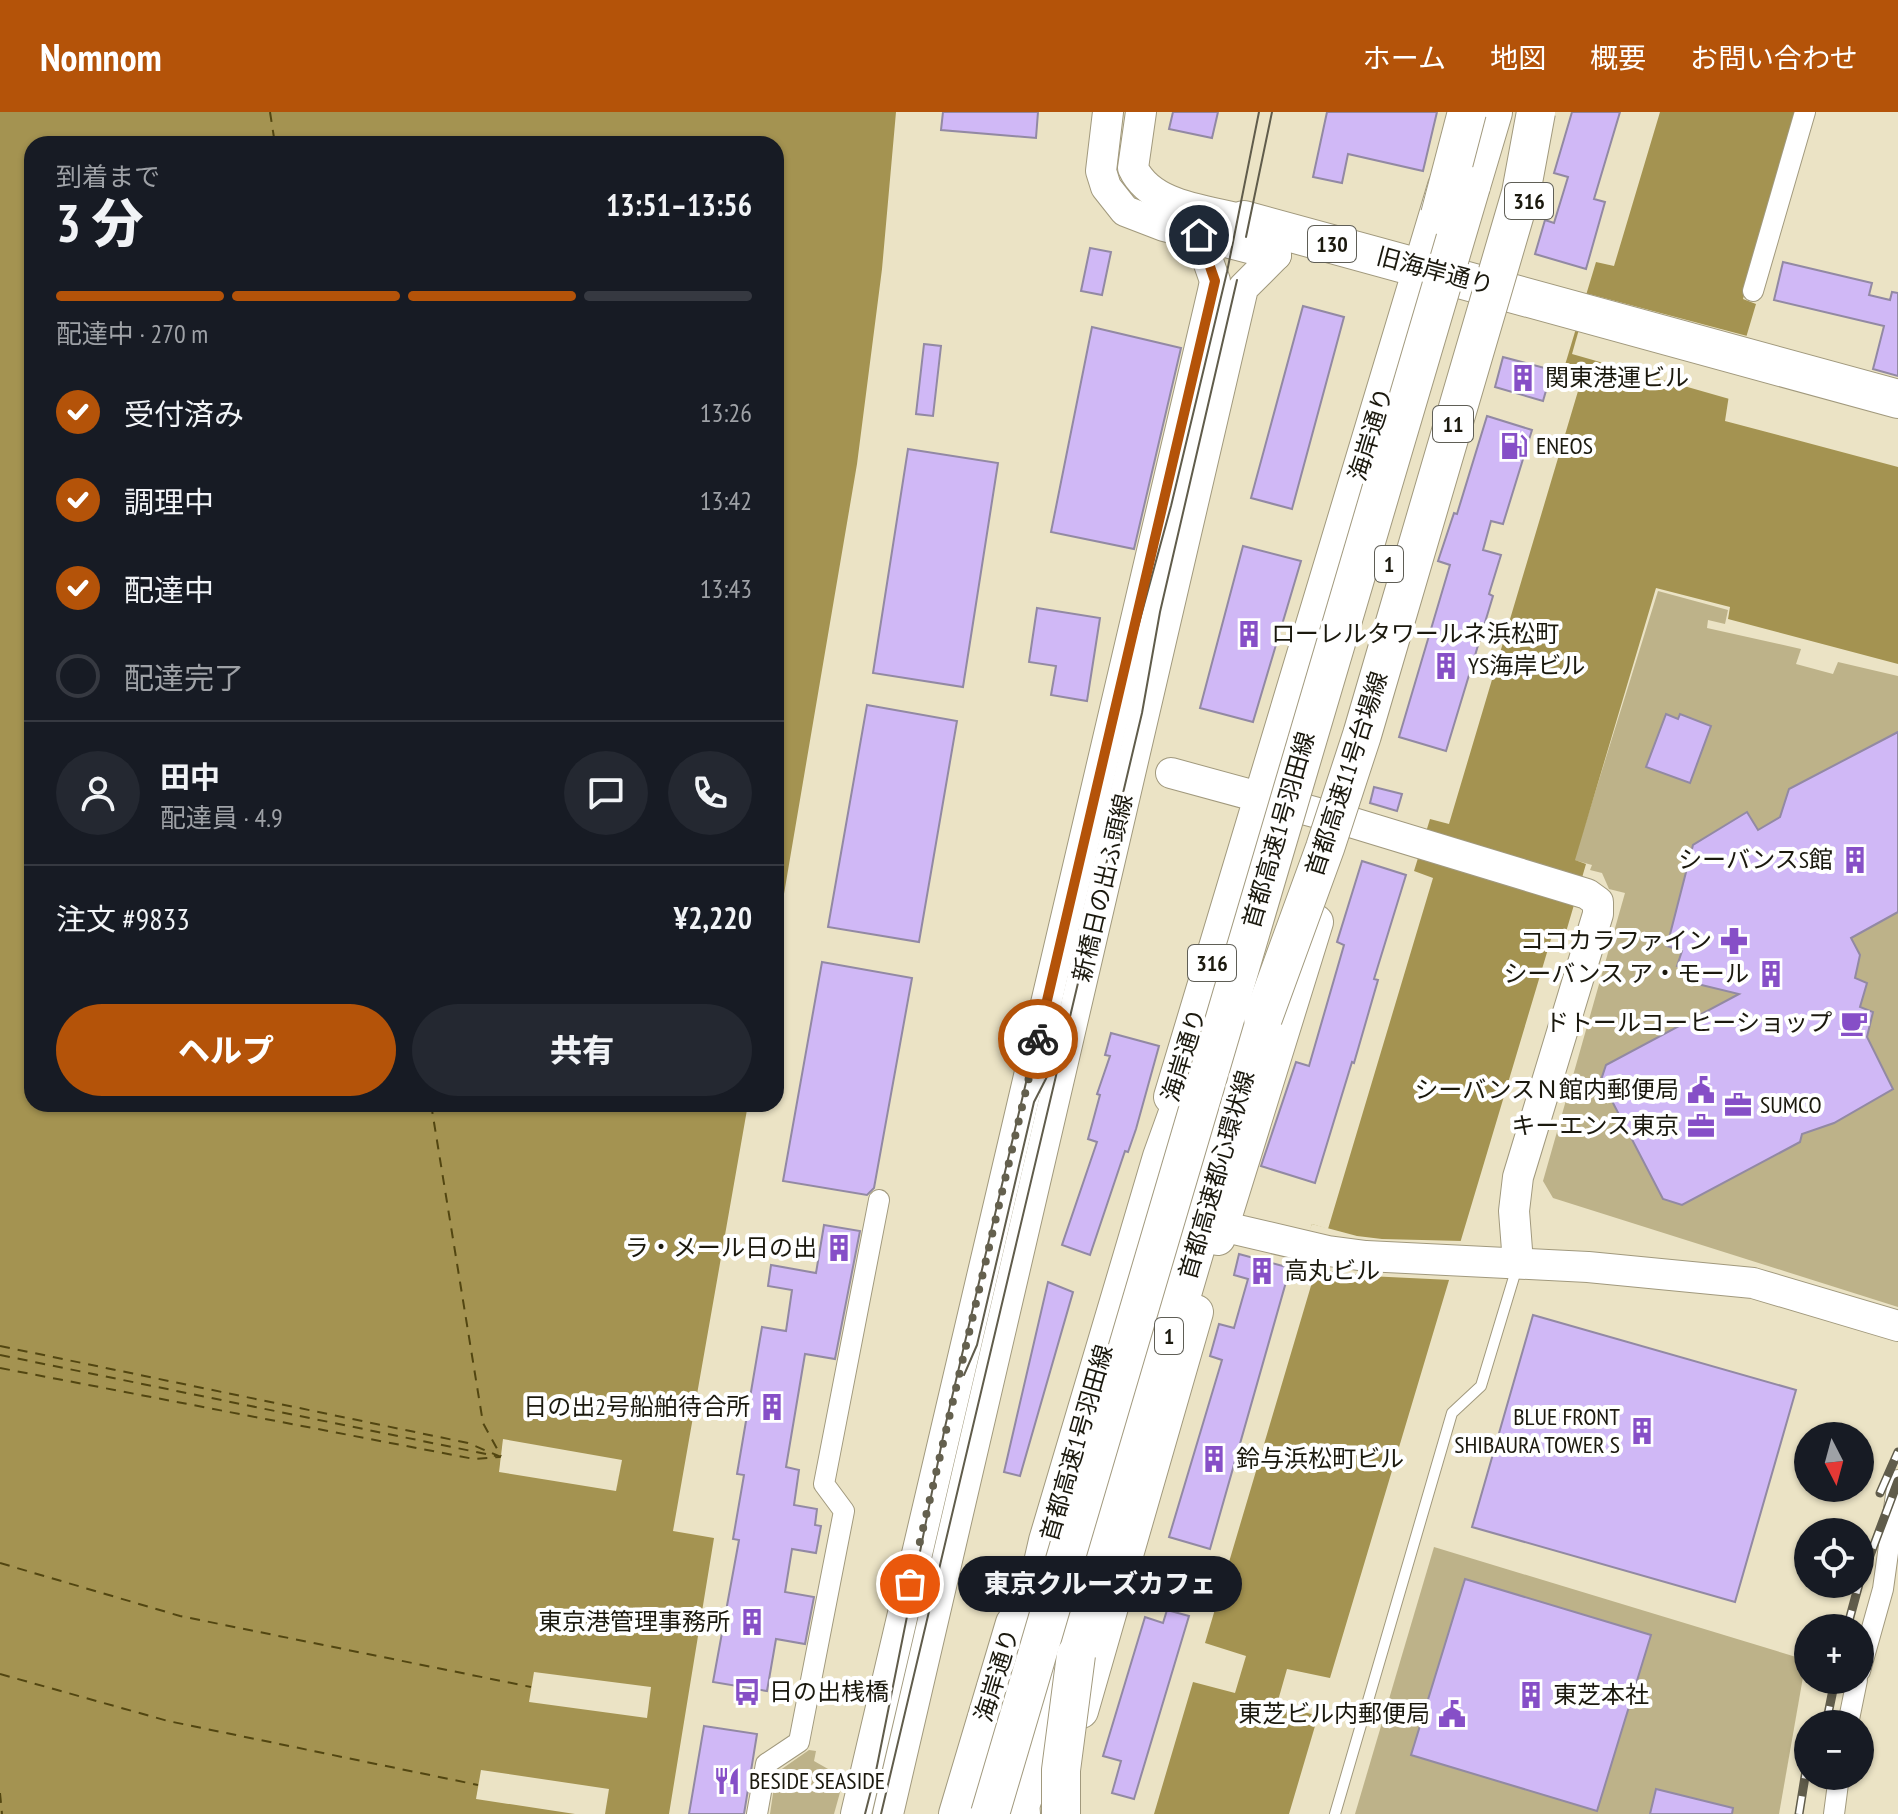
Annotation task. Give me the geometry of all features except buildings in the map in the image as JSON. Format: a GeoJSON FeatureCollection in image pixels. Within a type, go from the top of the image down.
{"type":"FeatureCollection","features":[{"type":"Feature","properties":{"kind":"highway"},"geometry":{"type":"LineString","coordinates":[[1162,1157],[1468,112]]}},
{"type":"Feature","properties":{"kind":"highway","name":"首都高速1号羽田線"},"geometry":{"type":"LineString","coordinates":[[990,1814],[1493,112]]}},
{"type":"Feature","properties":{"kind":"highway","name":"首都高速1号羽田線"},"geometry":{"type":"LineString","coordinates":[[1263,1018],[1339,728],[1524,112]]}},
{"type":"Feature","properties":{"kind":"highway","name":"首都高速11号台場線"},"geometry":{"type":"LineString","coordinates":[[1263,1018],[1362,735],[1521,193],[1536,112]]}},
{"type":"Feature","properties":{"kind":"highway","name":"旧海岸通り"},"geometry":{"type":"LineString","coordinates":[[1244,220],[1415,292]]}},
{"type":"Feature","properties":{"kind":"highway","name":"旧海岸通り"},"geometry":{"type":"LineString","coordinates":[[1276,255],[1415,292],[1500,301],[1740,366]]}},
{"type":"Feature","properties":{"kind":"highway"},"geometry":{"type":"LineString","coordinates":[[1336,641],[1415,292]]}},
{"type":"Feature","properties":{"kind":"highway","name":"130"},"geometry":{"type":"LineString","coordinates":[[1740,366],[1898,399]]}},
{"type":"Feature","properties":{"kind":"highway","name":"130"},"geometry":{"type":"LineString","coordinates":[[1740,366],[1898,423]]}},
{"type":"Feature","properties":{"kind":"highway"},"geometry":{"type":"LineString","coordinates":[[1162,1157],[1267,870]]}},
{"type":"Feature","properties":{"kind":"highway","name":"首都高速都心環状線"},"geometry":{"type":"LineString","coordinates":[[1019,1814],[1076,1655],[1263,1018]]}},
{"type":"Feature","properties":{"kind":"highway","name":"首都高速1号羽田線"},"geometry":{"type":"LineString","coordinates":[[1019,1814],[1014,1741],[1017,1680],[1023,1640],[1048,1541],[1162,1157]]}},
{"type":"Feature","properties":{"kind":"highway","name":"首都高速都心環状線"},"geometry":{"type":"LineString","coordinates":[[1061,1814],[1061,1770],[1076,1655]]}},
{"type":"Feature","properties":{"kind":"main road"},"geometry":{"type":"LineString","coordinates":[[1108,112],[1101,171],[1106,187],[1125,211],[1137,217],[1276,255]]}},
{"type":"Feature","properties":{"kind":"main road"},"geometry":{"type":"LineString","coordinates":[[1141,112],[1133,168],[1146,188],[1167,200],[1244,220]]}},
{"type":"Feature","properties":{"kind":"main road","name":"海岸通り"},"geometry":{"type":"LineString","coordinates":[[956,1814],[1468,112]]}},
{"type":"Feature","properties":{"kind":"main road","name":"316"},"geometry":{"type":"LineString","coordinates":[[1051,1814],[1221,1226],[1347,821],[1554,112]]}},
{"type":"Feature","properties":{"kind":"main road","name":"新橋日の出ふ頭線"},"geometry":{"type":"LineString","coordinates":[[856,1814],[1213,291],[1215,281],[1199,235]]}},
{"type":"Feature","properties":{"kind":"main road","name":"新橋日の出ふ頭線"},"geometry":{"type":"LineString","coordinates":[[888,1814],[1243,288],[1276,255]]}},
{"type":"Feature","properties":{"kind":"main road"},"geometry":{"type":"LineString","coordinates":[[1171,773],[1347,821],[1580,893],[1598,902],[1598,914],[1518,1177],[1514,1211],[1518,1263]]}},
{"type":"Feature","properties":{"kind":"main road"},"geometry":{"type":"LineString","coordinates":[[1221,1226],[1366,1256],[1692,1275],[1753,1283],[1898,1326]]}},
{"type":"Feature","properties":{"kind":"street"},"geometry":{"type":"LineString","coordinates":[[1753,291],[1805,112]]}},
{"type":"Feature","properties":{"kind":"street"},"geometry":{"type":"LineString","coordinates":[[757,1814],[766,1764],[799,1742],[844,1511],[824,1484],[879,1200]]}},
{"type":"Feature","properties":{"kind":"street"},"geometry":{"type":"LineString","coordinates":[[1874,1621],[1883,1589],[1898,1480]]}},
{"type":"Feature","properties":{"kind":"street"},"geometry":{"type":"LineString","coordinates":[[1834,1814],[1837,1790]]}},
{"type":"Feature","properties":{"kind":"lane"},"geometry":{"type":"LineString","coordinates":[[1335,1814],[1452,1413],[1481,1386],[1518,1263]]}},
{"type":"Feature","properties":{"kind":"shaded area"},"geometry":{"type":"Polygon","coordinates":[[[0,112],[896,112],[882,269],[857,464],[784,894],[784,136],[24,136],[24,1112],[747,1112],[673,1531],[714,1538],[669,1814],[0,1814],[0,112]]]}},
{"type":"Feature","properties":{"kind":"shaded area"},"geometry":{"type":"Polygon","coordinates":[[[1660,112],[1797,112],[1743,299],[1756,304],[1729,395],[1725,421],[1898,467],[1898,664],[1728,619],[1730,607],[1656,588],[1575,860],[1586,864],[1566,932],[1554,929],[1330,1678],[1287,1669],[1277,1704],[1318,1716],[1289,1814],[1154,1814],[1193,1682],[1235,1693],[1246,1656],[1205,1643],[1313,1279],[1296,1273],[1312,1224],[1328,1229],[1433,878],[1414,871],[1430,819],[1449,824],[1584,371],[1565,365],[1596,262],[1614,266],[1660,112]]]}},
{"type":"Feature","properties":{"kind":"shaded area"},"geometry":{"type":"Polygon","coordinates":[[[1658,591],[1728,610],[1725,624],[1708,620],[1707,628],[1801,649],[1796,664],[1833,674],[1838,662],[1898,676],[1898,1307],[1553,1198],[1543,1181],[1625,893],[1609,889],[1602,873],[1590,870],[1592,865],[1574,860],[1658,591]]]}},
{"type":"Feature","properties":{"kind":"shaded area"},"geometry":{"type":"Polygon","coordinates":[[[1434,1547],[1794,1656],[1794,1694],[1800,1694],[1797,1710],[1794,1710],[1794,1728],[1779,1814],[1355,1814],[1434,1547]]]}},
{"type":"Feature","properties":{"kind":"shaded area"},"geometry":{"type":"Polygon","coordinates":[[[809,1750],[816,1751],[814,1761],[844,1778],[834,1814],[770,1814],[776,1773],[809,1750]]]}},
{"type":"Feature","properties":{"kind":"pier"},"geometry":{"type":"Polygon","coordinates":[[[1589,294],[1751,337],[1733,400],[1572,354],[1589,294]]]}},
{"type":"Feature","properties":{"kind":"pier"},"geometry":{"type":"Polygon","coordinates":[[[1312,1224],[1382,1239],[1462,1241],[1451,1280],[1368,1276],[1294,1266],[1312,1224]]]}},
{"type":"Feature","properties":{"kind":"pier"},"geometry":{"type":"Polygon","coordinates":[[[503,1439],[622,1460],[616,1491],[499,1472],[503,1439]]]}},
{"type":"Feature","properties":{"kind":"pier"},"geometry":{"type":"Polygon","coordinates":[[[534,1672],[651,1687],[647,1718],[529,1702],[534,1672]]]}},
{"type":"Feature","properties":{"kind":"pier"},"geometry":{"type":"Polygon","coordinates":[[[481,1770],[609,1789],[605,1814],[575,1814],[476,1799],[481,1770]]]}},
{"type":"Feature","properties":{"kind":"ferry route"},"geometry":{"type":"LineString","coordinates":[[270,112],[274,136]]}},
{"type":"Feature","properties":{"kind":"ferry route"},"geometry":{"type":"LineString","coordinates":[[432,1112],[483,1423],[501,1456]]}},
{"type":"Feature","properties":{"kind":"ferry route"},"geometry":{"type":"LineString","coordinates":[[0,1346],[468,1443],[501,1457]]}},
{"type":"Feature","properties":{"kind":"ferry route"},"geometry":{"type":"LineString","coordinates":[[0,1355],[496,1456]]}},
{"type":"Feature","properties":{"kind":"ferry route"},"geometry":{"type":"LineString","coordinates":[[0,1368],[474,1459],[500,1457]]}},
{"type":"Feature","properties":{"kind":"ferry route"},"geometry":{"type":"LineString","coordinates":[[0,1563],[180,1616],[531,1687]]}},
{"type":"Feature","properties":{"kind":"ferry route"},"geometry":{"type":"LineString","coordinates":[[0,1674],[168,1721],[478,1785]]}},
{"type":"Feature","properties":{"kind":"ferry route"},"geometry":{"type":"LineString","coordinates":[[0,1793],[2,1814]]}},
{"type":"Feature","properties":{"kind":"tram line"},"geometry":{"type":"LineString","coordinates":[[865,1814],[945,1427],[1103,755],[1171,506],[1227,272],[1259,112]]}},
{"type":"Feature","properties":{"kind":"tram line"},"geometry":{"type":"LineString","coordinates":[[1246,237],[1272,112]]}},
{"type":"Feature","properties":{"kind":"tram line"},"geometry":{"type":"LineString","coordinates":[[881,1814],[1142,713],[1160,612],[1237,280]]}},
{"type":"Feature","properties":{"kind":"tram line"},"geometry":{"type":"LineString","coordinates":[[964,1375],[977,1345],[1034,1102],[1053,1065]]}},
{"type":"Feature","properties":{"kind":"railway"},"geometry":{"type":"LineString","coordinates":[[1880,1493],[1898,1452]]}},
{"type":"Feature","properties":{"kind":"railway"},"geometry":{"type":"LineString","coordinates":[[1874,1545],[1898,1481]]}},
{"type":"Feature","properties":{"kind":"railway"},"geometry":{"type":"LineString","coordinates":[[1851,1614],[1855,1598]]}},
{"type":"Feature","properties":{"kind":"railway"},"geometry":{"type":"LineString","coordinates":[[1829,1710],[1832,1694]]}},
{"type":"Feature","properties":{"kind":"railway"},"geometry":{"type":"LineString","coordinates":[[1799,1814],[1803,1790]]}},
{"type":"Feature","properties":{"kind":"way so far"},"geometry":{"type":"LineString","coordinates":[[910,1584],[1038,1039]]}},
{"type":"Feature","properties":{"kind":"place","name":"関東港運ビル"},"geometry":{"type":"Point","coordinates":[1523,378]}},
{"type":"Feature","properties":{"kind":"place","name":"ENEOS"},"geometry":{"type":"Point","coordinates":[1514,446]}},
{"type":"Feature","properties":{"kind":"place","name":"ローレルタワールネ浜松町"},"geometry":{"type":"Point","coordinates":[1249,634]}},
{"type":"Feature","properties":{"kind":"place","name":"YS海岸ビル"},"geometry":{"type":"Point","coordinates":[1446,666]}},
{"type":"Feature","properties":{"kind":"place","name":"シーバンスS館"},"geometry":{"type":"Point","coordinates":[1855,860]}},
{"type":"Feature","properties":{"kind":"place","name":"ココカラファイン"},"geometry":{"type":"Point","coordinates":[1734,941]}},
{"type":"Feature","properties":{"kind":"place","name":"シーバンス ア・モール"},"geometry":{"type":"Point","coordinates":[1771,974]}},
{"type":"Feature","properties":{"kind":"place","name":"ドトールコーヒーショップ"},"geometry":{"type":"Point","coordinates":[1854,1023]}},
{"type":"Feature","properties":{"kind":"place","name":"シーバンスＮ館内郵便局"},"geometry":{"type":"Point","coordinates":[1701,1090]}},
{"type":"Feature","properties":{"kind":"place","name":"SUMCO"},"geometry":{"type":"Point","coordinates":[1738,1105]}},
{"type":"Feature","properties":{"kind":"place","name":"キーエンス東京"},"geometry":{"type":"Point","coordinates":[1701,1126]}},
{"type":"Feature","properties":{"kind":"place","name":"ラ・メール日の出"},"geometry":{"type":"Point","coordinates":[839,1248]}},
{"type":"Feature","properties":{"kind":"place","name":"高丸ビル"},"geometry":{"type":"Point","coordinates":[1262,1271]}},
{"type":"Feature","properties":{"kind":"place","name":"日の出2号船舶待合所"},"geometry":{"type":"Point","coordinates":[772,1407]}},
{"type":"Feature","properties":{"kind":"place","name":"BLUE FRONT SHIBAURA TOWER S"},"geometry":{"type":"Point","coordinates":[1642,1431]}},
{"type":"Feature","properties":{"kind":"place","name":"鈴与浜松町ビル"},"geometry":{"type":"Point","coordinates":[1214,1459]}},
{"type":"Feature","properties":{"kind":"place","name":"東京クルーズカフェ"},"geometry":{"type":"Point","coordinates":[910,1584]}},
{"type":"Feature","properties":{"kind":"place","name":"東京港管理事務所"},"geometry":{"type":"Point","coordinates":[752,1622]}},
{"type":"Feature","properties":{"kind":"place","name":"日の出桟橋"},"geometry":{"type":"Point","coordinates":[747,1692]}},
{"type":"Feature","properties":{"kind":"place","name":"東芝本社"},"geometry":{"type":"Point","coordinates":[1531,1695]}},
{"type":"Feature","properties":{"kind":"place","name":"東芝ビル内郵便局"},"geometry":{"type":"Point","coordinates":[1452,1714]}},
{"type":"Feature","properties":{"kind":"place","name":"BESIDE SEASIDE"},"geometry":{"type":"Point","coordinates":[727,1781]}},
{"type":"Feature","properties":{"kind":"route"},"geometry":{"type":"LineString","coordinates":[[1038,1039],[1215,281],[1199,235]]}}]}
